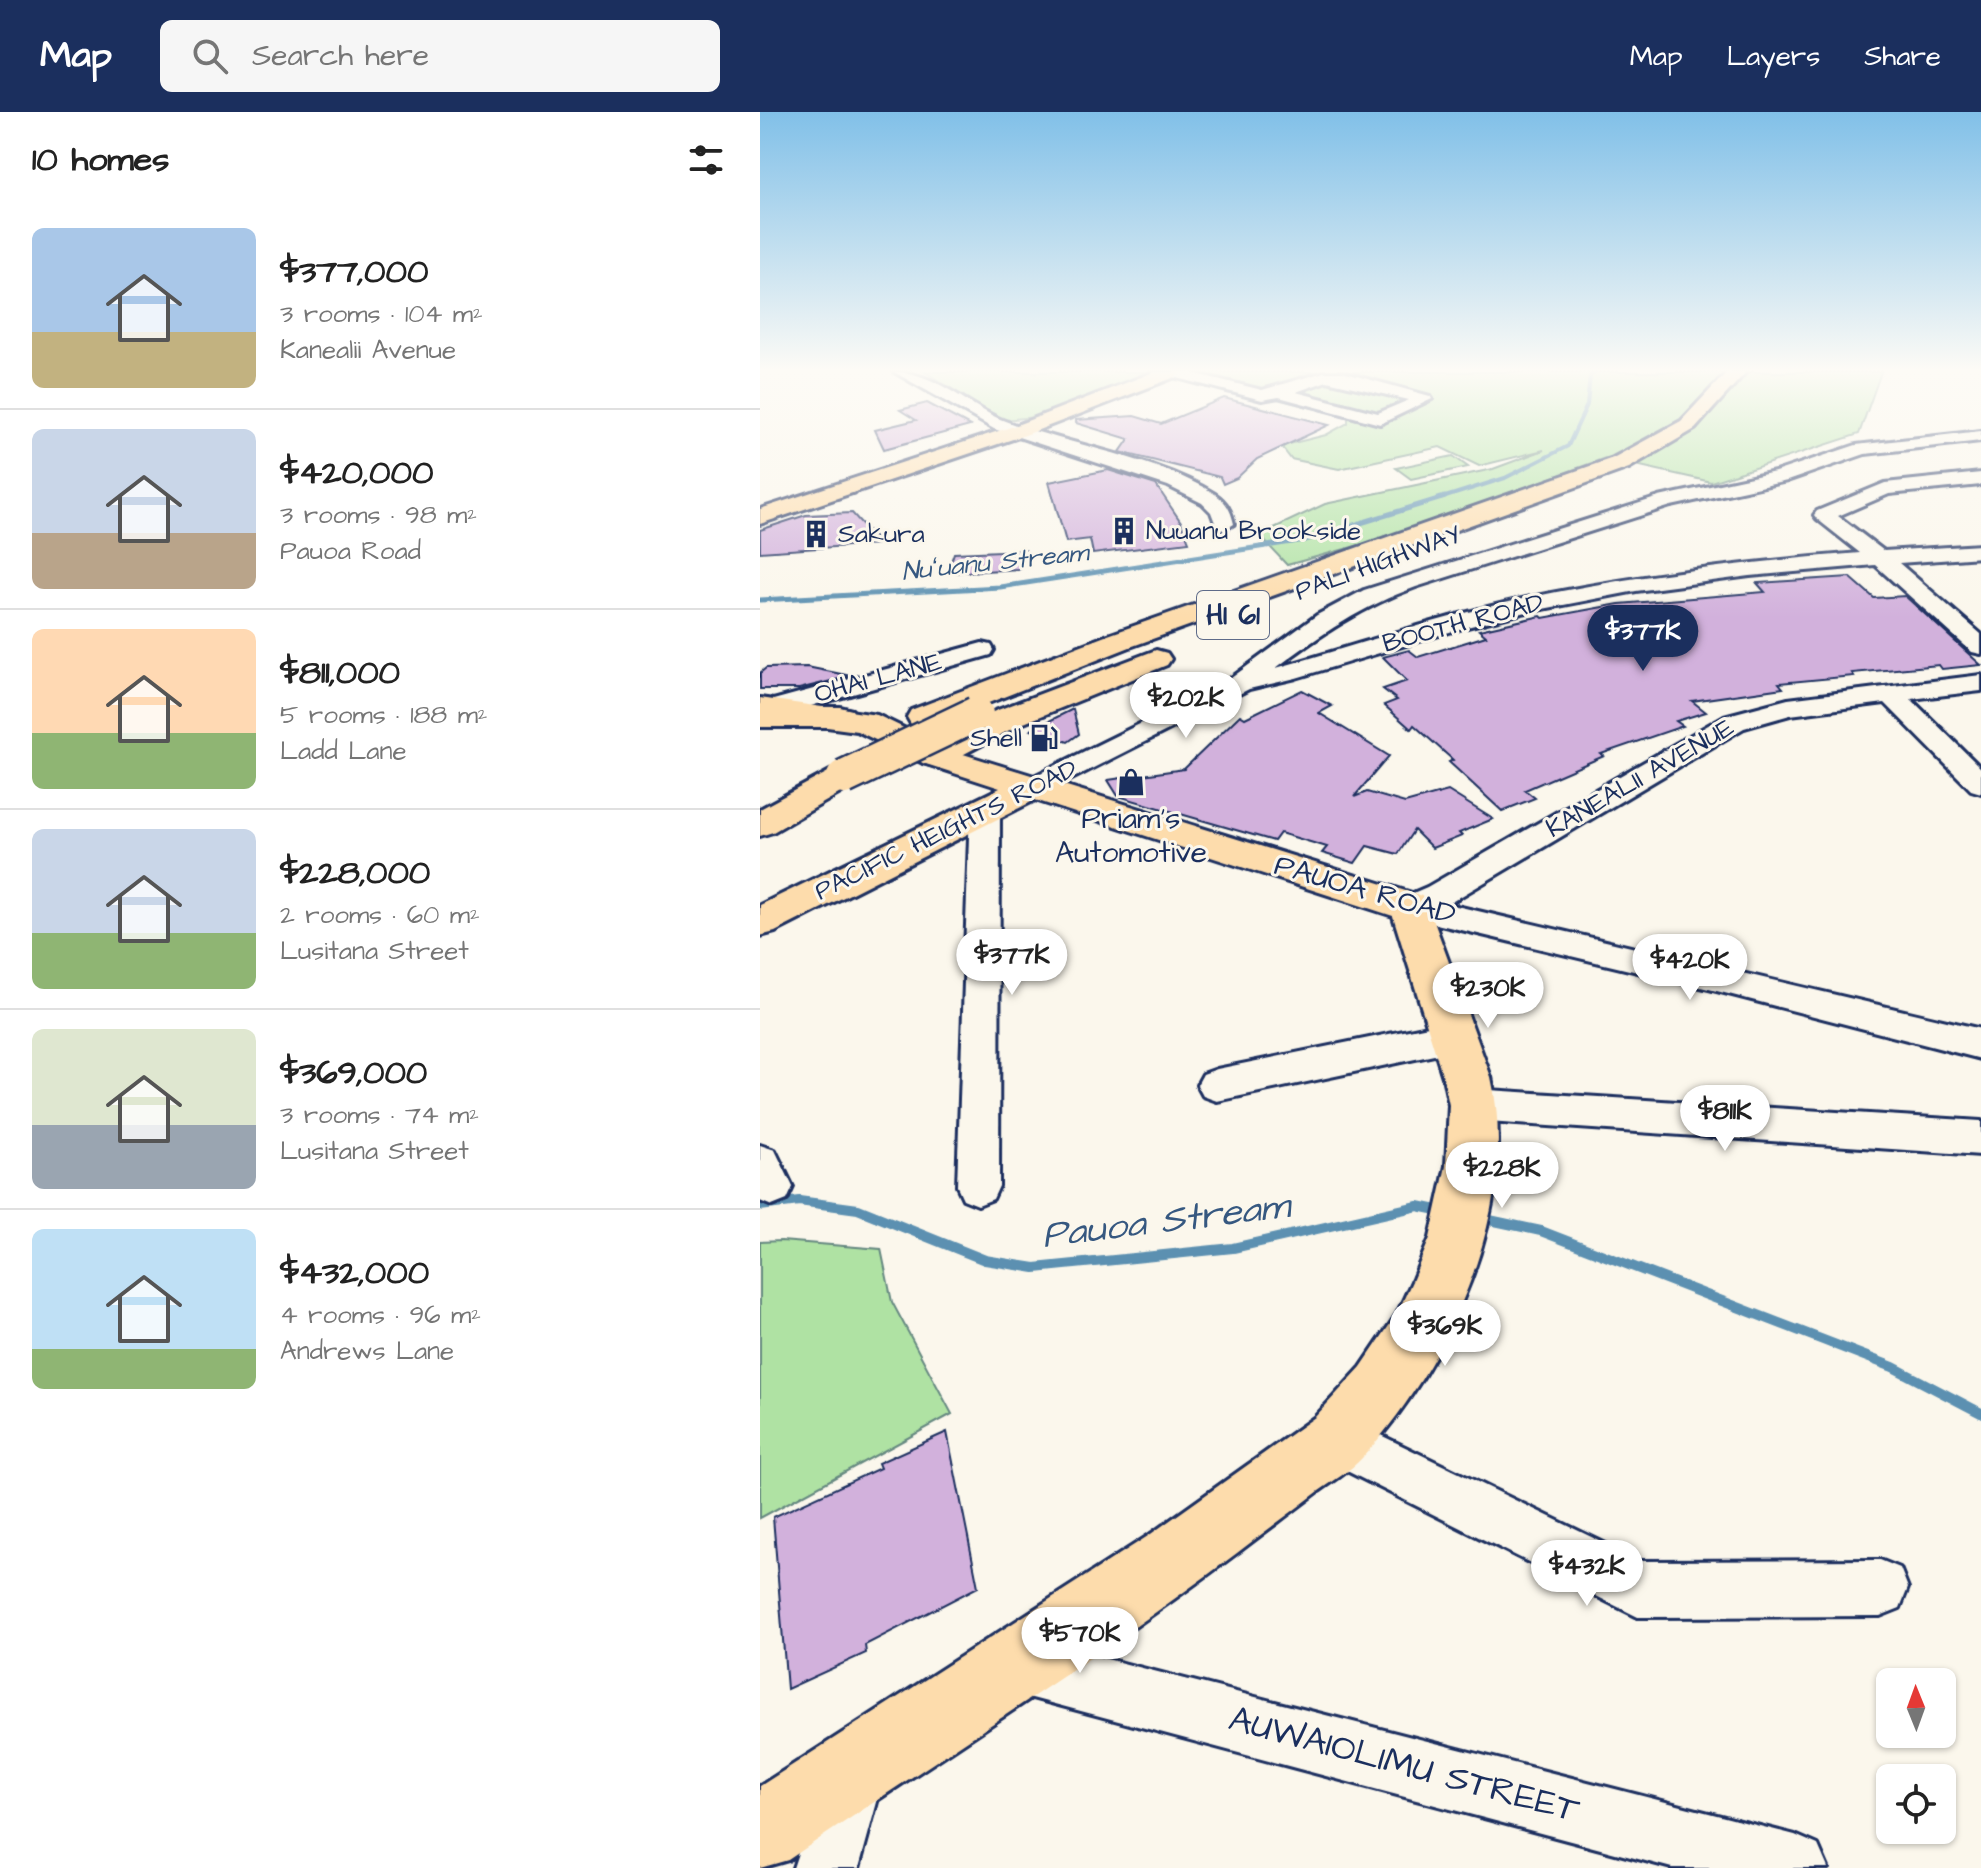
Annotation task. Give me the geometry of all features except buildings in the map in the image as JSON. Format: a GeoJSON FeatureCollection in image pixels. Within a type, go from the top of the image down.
{"type":"FeatureCollection","features":[{"type":"Feature","properties":{"kind":"main road"},"geometry":{"type":"LineString","coordinates":[[760,517],[949,454]]}},
{"type":"Feature","properties":{"kind":"main road","name":"PALI HIGHWAY"},"geometry":{"type":"LineString","coordinates":[[760,799],[832,772],[966,708],[1621,463],[1637,454]]}},
{"type":"Feature","properties":{"kind":"main road","name":"PALI HIGHWAY"},"geometry":{"type":"LineString","coordinates":[[966,708],[1642,470],[1673,454]]}},
{"type":"Feature","properties":{"kind":"main road"},"geometry":{"type":"LineString","coordinates":[[1232,631],[1420,562],[1493,522]]}},
{"type":"Feature","properties":{"kind":"main road"},"geometry":{"type":"LineString","coordinates":[[935,756],[1007,718],[1187,647]]}},
{"type":"Feature","properties":{"kind":"main road","name":"PAUOA ROAD"},"geometry":{"type":"LineString","coordinates":[[765,711],[865,722],[935,756],[1411,907]]}},
{"type":"Feature","properties":{"kind":"main road"},"geometry":{"type":"LineString","coordinates":[[760,790],[832,772]]}},
{"type":"Feature","properties":{"kind":"main road","name":"PALI HIGHWAY"},"geometry":{"type":"LineString","coordinates":[[760,824],[832,772]]}},
{"type":"Feature","properties":{"kind":"main road","name":"PACIFIC HEIGHTS ROAD"},"geometry":{"type":"LineString","coordinates":[[760,922],[985,808],[1034,787]]}},
{"type":"Feature","properties":{"kind":"main road"},"geometry":{"type":"LineString","coordinates":[[760,1832],[1172,1560],[1337,1439],[1382,1388],[1418,1334],[1457,1238],[1472,1166],[1473,1105],[1411,907]]}},
{"type":"Feature","properties":{"kind":"street"},"geometry":{"type":"LineString","coordinates":[[1092,454],[1175,482],[1209,499],[1221,510],[1224,524]]}},
{"type":"Feature","properties":{"kind":"street","name":"PACIFIC HEIGHTS ROAD"},"geometry":{"type":"LineString","coordinates":[[1034,787],[1236,686],[1304,635],[1349,607],[1408,582],[1666,501],[1756,484],[1847,454]]}},
{"type":"Feature","properties":{"kind":"street"},"geometry":{"type":"LineString","coordinates":[[1981,479],[1885,489],[1824,515],[1878,557],[1981,647]]}},
{"type":"Feature","properties":{"kind":"street","name":"BOOTH ROAD"},"geometry":{"type":"LineString","coordinates":[[1236,686],[1473,618],[1552,600],[1688,577],[1878,557],[1981,551]]}},
{"type":"Feature","properties":{"kind":"street"},"geometry":{"type":"LineString","coordinates":[[1304,635],[1307,648],[1324,657],[1353,653]]}},
{"type":"Feature","properties":{"kind":"street","name":"OHAI LANE"},"geometry":{"type":"LineString","coordinates":[[765,711],[982,650]]}},
{"type":"Feature","properties":{"kind":"street","name":"KANEALII AVENUE"},"geometry":{"type":"LineString","coordinates":[[1411,907],[1439,895],[1734,722],[1788,707],[1889,692],[1981,683]]}},
{"type":"Feature","properties":{"kind":"street"},"geometry":{"type":"LineString","coordinates":[[1889,692],[1981,784]]}},
{"type":"Feature","properties":{"kind":"street"},"geometry":{"type":"LineString","coordinates":[[978,1186],[985,808]]}},
{"type":"Feature","properties":{"kind":"street","name":"PAUOA ROAD"},"geometry":{"type":"LineString","coordinates":[[1411,907],[1709,976],[1981,1044]]}},
{"type":"Feature","properties":{"kind":"street"},"geometry":{"type":"LineString","coordinates":[[1217,1085],[1453,1036]]}},
{"type":"Feature","properties":{"kind":"street"},"geometry":{"type":"LineString","coordinates":[[1473,1105],[1981,1138]]}},
{"type":"Feature","properties":{"kind":"street"},"geometry":{"type":"LineString","coordinates":[[1337,1439],[1638,1589],[1880,1588]]}},
{"type":"Feature","properties":{"kind":"street","name":"AUWAIOLIMU STREET"},"geometry":{"type":"LineString","coordinates":[[1012,1664],[1795,1868]]}},
{"type":"Feature","properties":{"kind":"street"},"geometry":{"type":"LineString","coordinates":[[826,1868],[856,1766]]}},
{"type":"Feature","properties":{"kind":"green space"},"geometry":{"type":"Polygon","coordinates":[[[1287,454],[1408,454],[1339,469],[1291,459],[1287,454]]]}},
{"type":"Feature","properties":{"kind":"green space"},"geometry":{"type":"Polygon","coordinates":[[[1454,454],[1528,454],[1479,466],[1454,454]]]}},
{"type":"Feature","properties":{"kind":"green space"},"geometry":{"type":"Polygon","coordinates":[[[1533,454],[1797,454],[1711,482],[1605,458],[1392,536],[1287,565],[1259,535],[1325,504],[1493,469],[1533,454]]]}},
{"type":"Feature","properties":{"kind":"green space"},"geometry":{"type":"Polygon","coordinates":[[[1453,456],[1468,467],[1411,479],[1396,468],[1453,456]]]}},
{"type":"Feature","properties":{"kind":"green space"},"geometry":{"type":"Polygon","coordinates":[[[760,1242],[881,1249],[892,1302],[952,1414],[760,1518],[760,1242]]]}},
{"type":"Feature","properties":{"kind":"waterway","name":"Nuʻuanu Stream"},"geometry":{"type":"LineString","coordinates":[[1439,499],[1505,478],[1552,454]]}},
{"type":"Feature","properties":{"kind":"waterway","name":"Nuʻuanu Stream"},"geometry":{"type":"LineString","coordinates":[[760,600],[1000,587],[1305,540],[1445,497]]}},
{"type":"Feature","properties":{"kind":"waterway","name":"Pauoa Stream"},"geometry":{"type":"LineString","coordinates":[[760,1206],[799,1201],[858,1209],[985,1260],[1035,1268],[1233,1248],[1418,1206],[1447,1212]]}},
{"type":"Feature","properties":{"kind":"waterway","name":"Pauoa Stream"},"geometry":{"type":"LineString","coordinates":[[1480,1218],[1541,1231],[1893,1367],[1981,1413]]}},
{"type":"Feature","properties":{"kind":"place","name":"Nuuanu Brookside"},"geometry":{"type":"Point","coordinates":[1124,531]}},
{"type":"Feature","properties":{"kind":"place","name":"Sakura"},"geometry":{"type":"Point","coordinates":[816,534]}},
{"type":"Feature","properties":{"kind":"place","name":"Shell"},"geometry":{"type":"Point","coordinates":[1044,738]}},
{"type":"Feature","properties":{"kind":"place","name":"Priam’s Automotive"},"geometry":{"type":"Point","coordinates":[1131,782]}}]}
